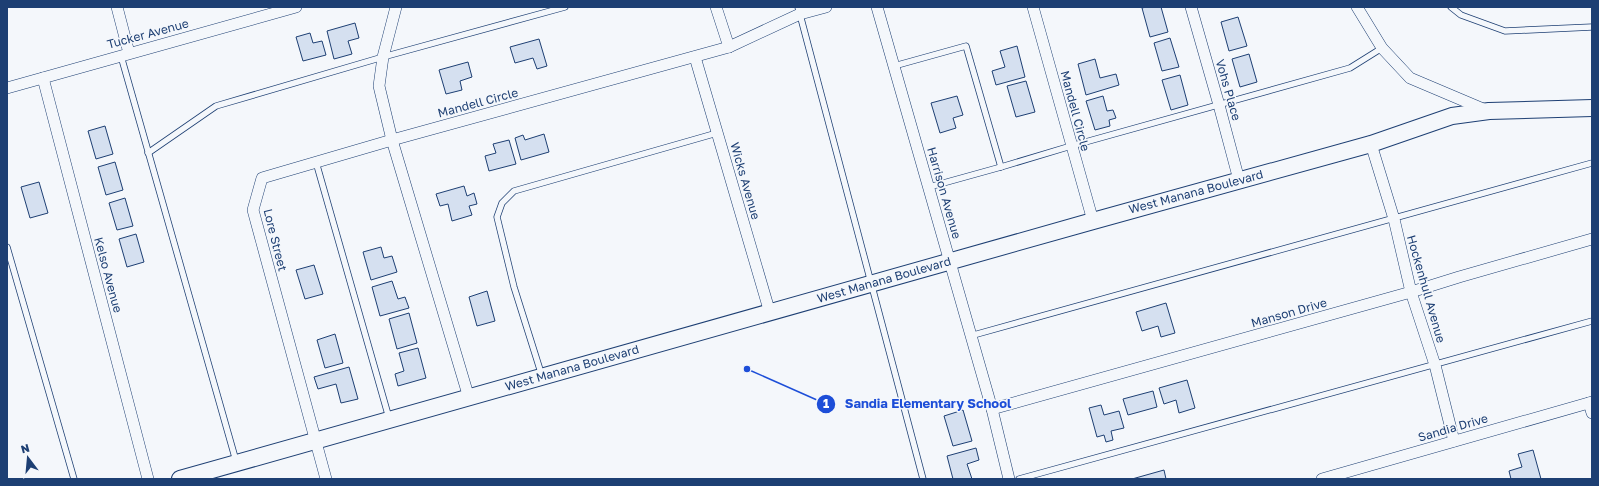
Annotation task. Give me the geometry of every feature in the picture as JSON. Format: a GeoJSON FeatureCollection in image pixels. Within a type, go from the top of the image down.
{"type":"FeatureCollection","features":[{"type":"Feature","properties":{"kind":"street"},"geometry":{"type":"LineString","coordinates":[[117,7],[125,54]]}},
{"type":"Feature","properties":{"kind":"street","name":"Tucker Avenue"},"geometry":{"type":"LineString","coordinates":[[7,88],[296,7]]}},
{"type":"Feature","properties":{"kind":"street"},"geometry":{"type":"LineString","coordinates":[[396,7],[383,57],[379,86],[392,140],[469,398]]}},
{"type":"Feature","properties":{"kind":"street"},"geometry":{"type":"LineString","coordinates":[[716,7],[729,47]]}},
{"type":"Feature","properties":{"kind":"street","name":"Mandell Circle"},"geometry":{"type":"LineString","coordinates":[[392,140],[729,47],[799,10],[826,7]]}},
{"type":"Feature","properties":{"kind":"street","name":"Harrison Avenue"},"geometry":{"type":"LineString","coordinates":[[877,7],[992,409],[1010,479]]}},
{"type":"Feature","properties":{"kind":"street","name":"Mandell Circle"},"geometry":{"type":"LineString","coordinates":[[1033,7],[1092,221]]}},
{"type":"Feature","properties":{"kind":"street","name":"Vohs Place"},"geometry":{"type":"LineString","coordinates":[[1191,7],[1239,180]]}},
{"type":"Feature","properties":{"kind":"street"},"geometry":{"type":"LineString","coordinates":[[1357,7],[1382,48],[1410,78],[1489,111]]}},
{"type":"Feature","properties":{"kind":"street","name":"Wicks Avenue"},"geometry":{"type":"LineString","coordinates":[[695,57],[770,313]]}},
{"type":"Feature","properties":{"kind":"street","name":"Kelso Avenue"},"geometry":{"type":"LineString","coordinates":[[43,78],[148,479]]}},
{"type":"Feature","properties":{"kind":"street","name":"West Manana Boulevard"},"geometry":{"type":"LineString","coordinates":[[180,479],[1092,221],[1371,144],[1452,116],[1489,111],[1592,108]]}},
{"type":"Feature","properties":{"kind":"street","name":"Lore Street"},"geometry":{"type":"LineString","coordinates":[[326,479],[253,210],[262,178],[392,140]]}},
{"type":"Feature","properties":{"kind":"street","name":"Hockenhull Avenue"},"geometry":{"type":"LineString","coordinates":[[1371,144],[1394,219],[1411,292],[1435,365],[1454,441]]}},
{"type":"Feature","properties":{"kind":"street","name":"Manson Drive"},"geometry":{"type":"LineString","coordinates":[[992,409],[1411,292],[1592,239]]}},
{"type":"Feature","properties":{"kind":"street","name":"Sandia Drive"},"geometry":{"type":"LineString","coordinates":[[1322,479],[1354,475],[1454,441],[1591,406]]}},
{"type":"Feature","properties":{"kind":"lane"},"geometry":{"type":"LineString","coordinates":[[148,153],[216,106],[383,57],[565,7]]}},
{"type":"Feature","properties":{"kind":"lane"},"geometry":{"type":"LineString","coordinates":[[1451,7],[1461,16],[1505,31],[1592,27]]}},
{"type":"Feature","properties":{"kind":"lane"},"geometry":{"type":"LineString","coordinates":[[799,10],[923,479]]}},
{"type":"Feature","properties":{"kind":"lane"},"geometry":{"type":"LineString","coordinates":[[894,66],[966,46],[1001,167]]}},
{"type":"Feature","properties":{"kind":"lane"},"geometry":{"type":"LineString","coordinates":[[929,187],[1350,68],[1382,48]]}},
{"type":"Feature","properties":{"kind":"lane"},"geometry":{"type":"LineString","coordinates":[[125,54],[148,153],[237,463]]}},
{"type":"Feature","properties":{"kind":"lane"},"geometry":{"type":"LineString","coordinates":[[542,377],[514,287],[497,217],[502,203],[514,191],[717,133]]}},
{"type":"Feature","properties":{"kind":"lane"},"geometry":{"type":"LineString","coordinates":[[316,162],[389,420]]}},
{"type":"Feature","properties":{"kind":"lane"},"geometry":{"type":"LineString","coordinates":[[970,336],[1592,163]]}},
{"type":"Feature","properties":{"kind":"lane"},"geometry":{"type":"LineString","coordinates":[[7,247],[74,479]]}},
{"type":"Feature","properties":{"kind":"lane"},"geometry":{"type":"LineString","coordinates":[[1019,479],[1592,321]]}},
{"type":"Feature","properties":{"kind":"building"},"geometry":{"type":"Polygon","coordinates":[[[1161,7],[1168,32],[1150,37],[1142,8],[1161,7]]]}},
{"type":"Feature","properties":{"kind":"building"},"geometry":{"type":"Polygon","coordinates":[[[1238,17],[1247,46],[1229,51],[1221,22],[1238,17]]]}},
{"type":"Feature","properties":{"kind":"building"},"geometry":{"type":"Polygon","coordinates":[[[355,23],[359,38],[348,41],[352,54],[334,59],[327,31],[355,23]]]}},
{"type":"Feature","properties":{"kind":"building"},"geometry":{"type":"Polygon","coordinates":[[[310,33],[313,43],[322,41],[326,55],[303,61],[296,37],[310,33]]]}},
{"type":"Feature","properties":{"kind":"building"},"geometry":{"type":"Polygon","coordinates":[[[1170,38],[1179,67],[1162,71],[1154,43],[1170,38]]]}},
{"type":"Feature","properties":{"kind":"building"},"geometry":{"type":"Polygon","coordinates":[[[539,39],[547,66],[537,69],[533,58],[515,63],[510,47],[539,39]]]}},
{"type":"Feature","properties":{"kind":"building"},"geometry":{"type":"Polygon","coordinates":[[[1017,46],[1025,77],[996,85],[992,71],[1005,67],[1000,51],[1017,46]]]}},
{"type":"Feature","properties":{"kind":"building"},"geometry":{"type":"Polygon","coordinates":[[[1249,54],[1257,82],[1240,87],[1232,59],[1249,54]]]}},
{"type":"Feature","properties":{"kind":"building"},"geometry":{"type":"Polygon","coordinates":[[[1095,59],[1100,78],[1116,74],[1119,85],[1086,95],[1078,64],[1095,59]]]}},
{"type":"Feature","properties":{"kind":"building"},"geometry":{"type":"Polygon","coordinates":[[[468,62],[472,77],[460,81],[462,90],[446,94],[439,70],[468,62]]]}},
{"type":"Feature","properties":{"kind":"building"},"geometry":{"type":"Polygon","coordinates":[[[1180,75],[1188,105],[1171,110],[1162,80],[1180,75]]]}},
{"type":"Feature","properties":{"kind":"building"},"geometry":{"type":"Polygon","coordinates":[[[1026,81],[1035,112],[1016,117],[1007,86],[1026,81]]]}},
{"type":"Feature","properties":{"kind":"building"},"geometry":{"type":"Polygon","coordinates":[[[957,96],[963,115],[953,118],[956,128],[940,133],[931,103],[957,96]]]}},
{"type":"Feature","properties":{"kind":"building"},"geometry":{"type":"Polygon","coordinates":[[[1103,96],[1107,111],[1113,110],[1116,118],[1109,120],[1110,126],[1095,130],[1086,101],[1103,96]]]}},
{"type":"Feature","properties":{"kind":"building"},"geometry":{"type":"Polygon","coordinates":[[[105,126],[113,154],[96,159],[88,131],[105,126]]]}},
{"type":"Feature","properties":{"kind":"building"},"geometry":{"type":"Polygon","coordinates":[[[544,134],[549,152],[521,160],[515,138],[523,135],[525,140],[544,134]]]}},
{"type":"Feature","properties":{"kind":"building"},"geometry":{"type":"Polygon","coordinates":[[[509,140],[516,164],[489,171],[485,156],[496,153],[493,144],[509,140]]]}},
{"type":"Feature","properties":{"kind":"building"},"geometry":{"type":"Polygon","coordinates":[[[115,162],[123,190],[106,195],[98,167],[115,162]]]}},
{"type":"Feature","properties":{"kind":"building"},"geometry":{"type":"Polygon","coordinates":[[[39,182],[48,213],[30,218],[21,187],[39,182]]]}},
{"type":"Feature","properties":{"kind":"building"},"geometry":{"type":"Polygon","coordinates":[[[464,186],[467,196],[474,193],[477,204],[469,206],[472,215],[452,221],[448,204],[440,206],[436,194],[464,186]]]}},
{"type":"Feature","properties":{"kind":"building"},"geometry":{"type":"Polygon","coordinates":[[[125,198],[133,226],[117,230],[109,203],[125,198]]]}},
{"type":"Feature","properties":{"kind":"building"},"geometry":{"type":"Polygon","coordinates":[[[136,234],[144,262],[127,267],[119,239],[136,234]]]}},
{"type":"Feature","properties":{"kind":"building"},"geometry":{"type":"Polygon","coordinates":[[[381,247],[384,258],[392,256],[397,272],[371,280],[363,252],[381,247]]]}},
{"type":"Feature","properties":{"kind":"building"},"geometry":{"type":"Polygon","coordinates":[[[314,265],[323,294],[305,299],[296,270],[314,265]]]}},
{"type":"Feature","properties":{"kind":"building"},"geometry":{"type":"Polygon","coordinates":[[[392,281],[398,299],[405,297],[409,308],[380,316],[372,287],[392,281]]]}},
{"type":"Feature","properties":{"kind":"building"},"geometry":{"type":"Polygon","coordinates":[[[487,291],[495,321],[477,326],[469,297],[487,291]]]}},
{"type":"Feature","properties":{"kind":"building"},"geometry":{"type":"Polygon","coordinates":[[[1166,303],[1175,333],[1161,337],[1158,326],[1142,331],[1136,312],[1166,303]]]}},
{"type":"Feature","properties":{"kind":"building"},"geometry":{"type":"Polygon","coordinates":[[[409,313],[417,343],[397,349],[389,319],[409,313]]]}},
{"type":"Feature","properties":{"kind":"building"},"geometry":{"type":"Polygon","coordinates":[[[335,334],[343,363],[325,368],[317,340],[335,334]]]}},
{"type":"Feature","properties":{"kind":"building"},"geometry":{"type":"Polygon","coordinates":[[[418,348],[426,378],[398,386],[395,374],[404,371],[399,353],[418,348]]]}},
{"type":"Feature","properties":{"kind":"building"},"geometry":{"type":"Polygon","coordinates":[[[349,367],[358,399],[341,403],[336,384],[318,389],[314,377],[349,367]]]}},
{"type":"Feature","properties":{"kind":"building"},"geometry":{"type":"Polygon","coordinates":[[[1187,380],[1195,408],[1179,413],[1176,400],[1164,404],[1159,388],[1187,380]]]}},
{"type":"Feature","properties":{"kind":"building"},"geometry":{"type":"Polygon","coordinates":[[[1153,391],[1157,407],[1128,415],[1123,399],[1153,391]]]}},
{"type":"Feature","properties":{"kind":"building"},"geometry":{"type":"Polygon","coordinates":[[[1101,405],[1104,415],[1119,411],[1124,428],[1111,431],[1113,440],[1106,442],[1104,435],[1097,437],[1089,408],[1101,405]]]}},
{"type":"Feature","properties":{"kind":"building"},"geometry":{"type":"Polygon","coordinates":[[[963,410],[972,441],[953,446],[944,416],[963,410]]]}},
{"type":"Feature","properties":{"kind":"building"},"geometry":{"type":"Polygon","coordinates":[[[976,448],[979,460],[967,464],[972,479],[953,479],[947,456],[976,448]]]}},
{"type":"Feature","properties":{"kind":"building"},"geometry":{"type":"Polygon","coordinates":[[[1533,450],[1541,479],[1511,479],[1509,471],[1522,467],[1518,454],[1533,450]]]}},
{"type":"Feature","properties":{"kind":"building"},"geometry":{"type":"Polygon","coordinates":[[[1164,470],[1166,479],[1132,479],[1164,470]]]}},
{"type":"Feature","properties":{"kind":"place","name":"Sandia Elementary School"},"geometry":{"type":"Point","coordinates":[747,369]}}]}
